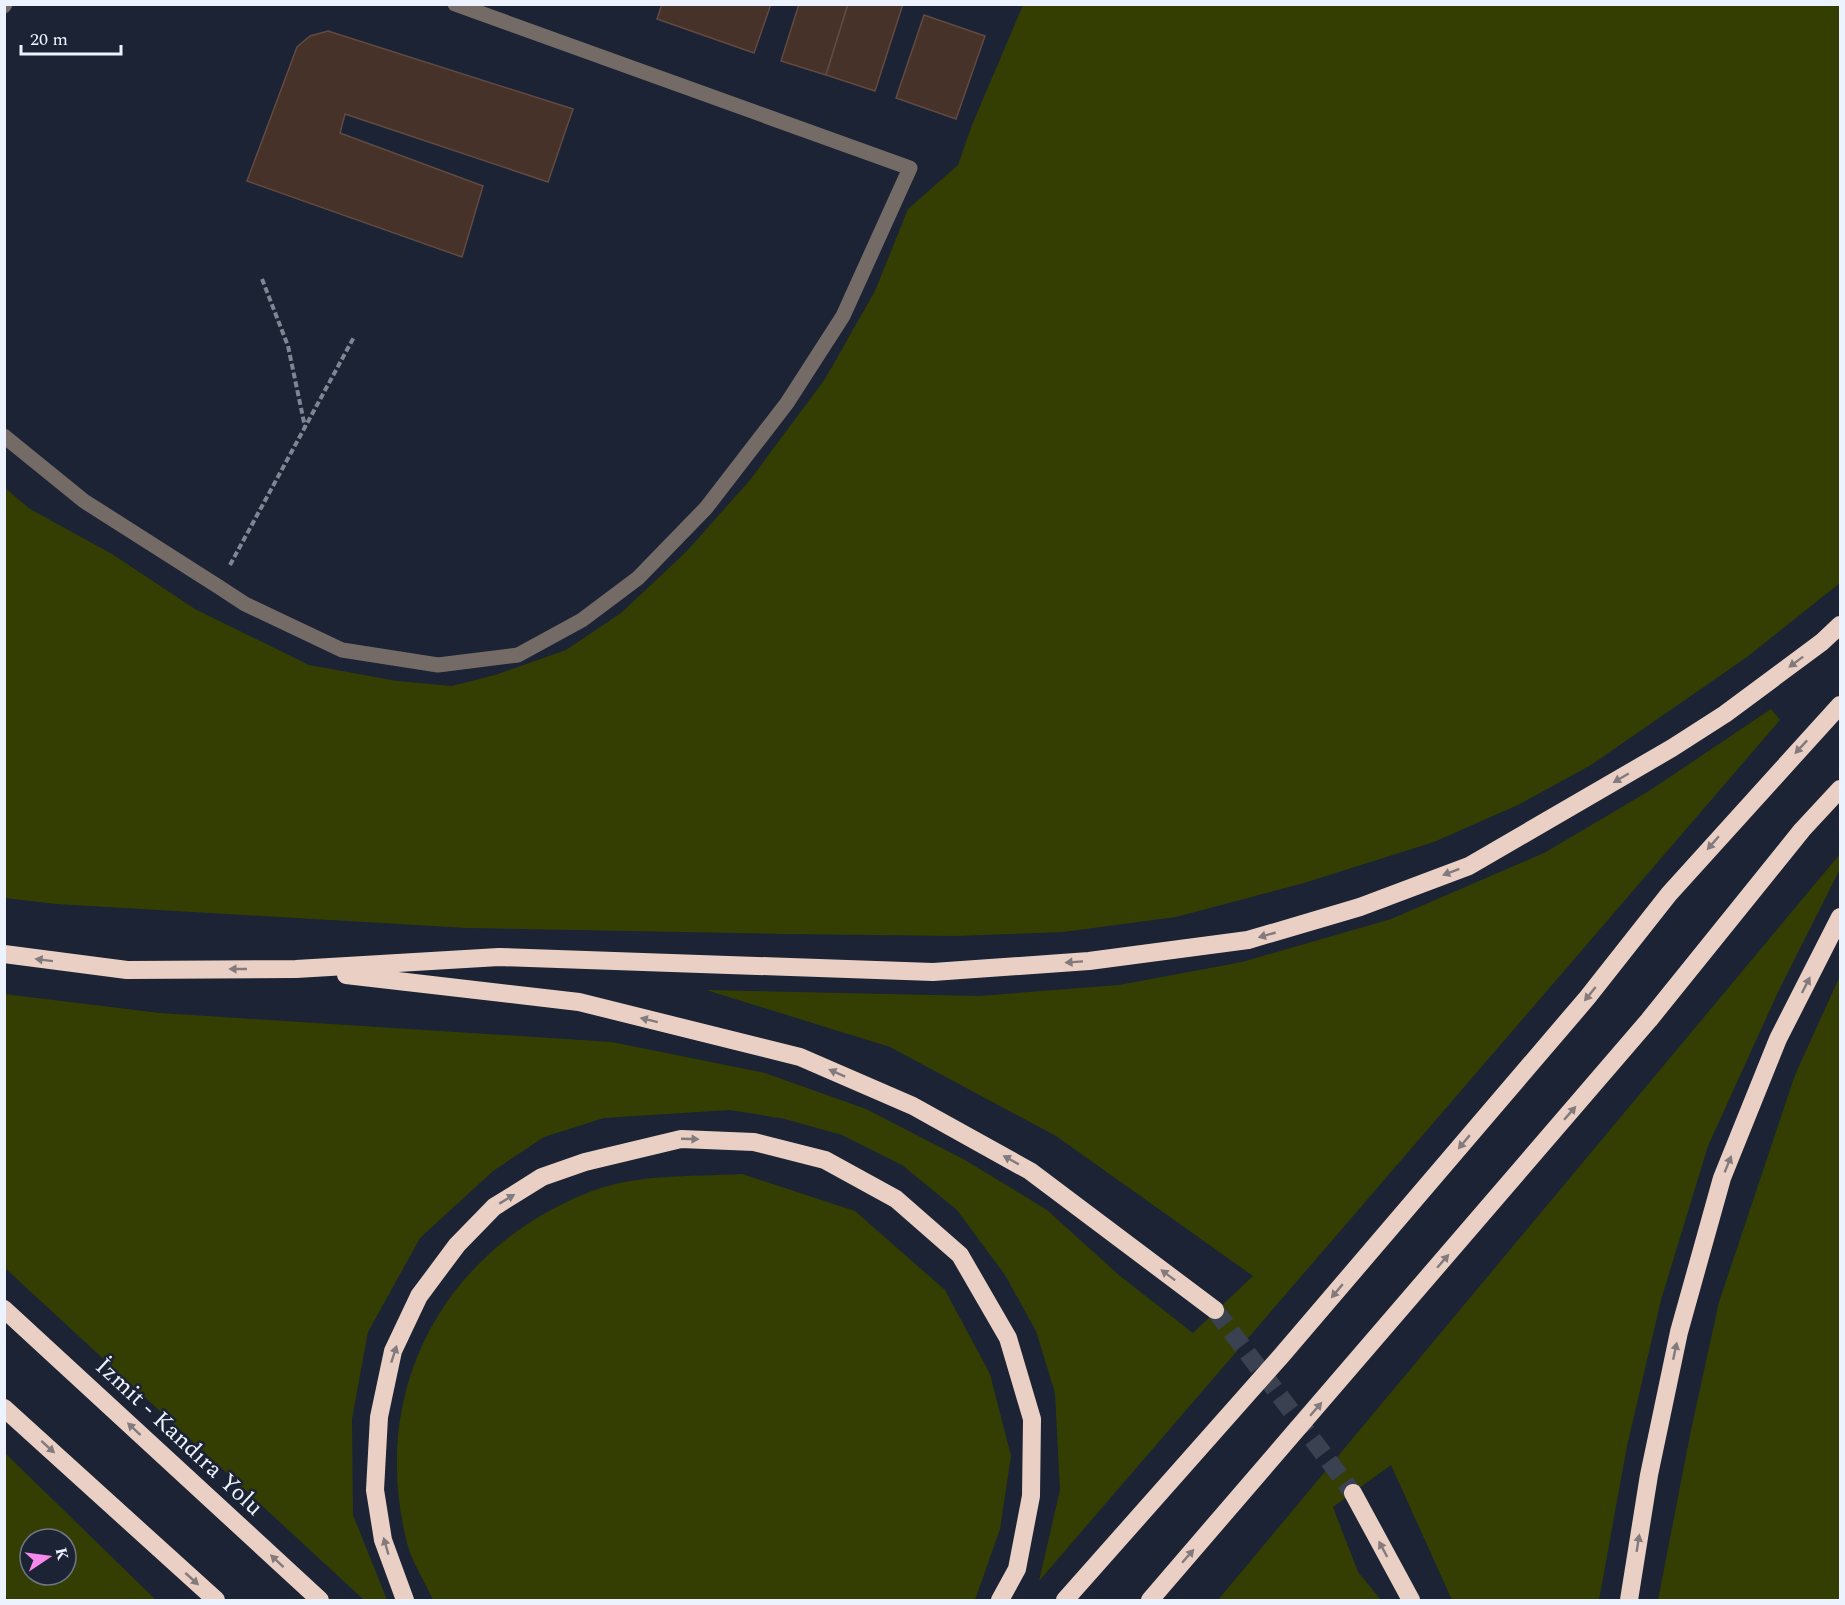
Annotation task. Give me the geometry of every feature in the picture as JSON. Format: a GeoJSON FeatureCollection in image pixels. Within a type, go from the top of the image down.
{"type":"FeatureCollection","features":[{"type":"Feature","properties":{"kind":"highway"},"geometry":{"type":"LineString","coordinates":[[4,954],[127,970],[297,969],[499,957],[933,972],[1089,961],[1248,940],[1360,907],[1469,866],[1672,748],[1725,714],[1822,642],[1840,624]]}},
{"type":"Feature","properties":{"kind":"highway"},"geometry":{"type":"LineString","coordinates":[[1065,1600],[1297,1338],[1579,1007],[1676,885],[1840,705]]}},
{"type":"Feature","properties":{"kind":"highway"},"geometry":{"type":"LineString","coordinates":[[1150,1600],[1650,1020],[1802,830],[1840,789]]}},
{"type":"Feature","properties":{"kind":"highway"},"geometry":{"type":"LineString","coordinates":[[1629,1600],[1649,1475],[1679,1332],[1722,1178],[1778,1039],[1840,917]]}},
{"type":"Feature","properties":{"kind":"highway"},"geometry":{"type":"LineString","coordinates":[[297,969],[579,1002],[800,1057],[913,1106],[1030,1171],[1215,1310]]}},
{"type":"Feature","properties":{"kind":"highway"},"geometry":{"type":"LineString","coordinates":[[405,1600],[383,1540],[375,1490],[379,1416],[388,1373],[393,1351],[419,1296],[457,1245],[494,1207],[533,1183],[585,1162],[681,1139],[754,1142],[825,1160],[896,1199],[960,1255],[1008,1338],[1032,1419],[1031,1496],[1017,1569],[1000,1600]]}},
{"type":"Feature","properties":{"kind":"highway","name":"İzmit - Kandıra Yolu"},"geometry":{"type":"LineString","coordinates":[[4,1309],[320,1600]]}},
{"type":"Feature","properties":{"kind":"highway"},"geometry":{"type":"LineString","coordinates":[[4,1408],[216,1600]]}},
{"type":"Feature","properties":{"kind":"highway"},"geometry":{"type":"LineString","coordinates":[[1353,1493],[1411,1600]]}},
{"type":"Feature","properties":{"kind":"street"},"geometry":{"type":"LineString","coordinates":[[4,436],[84,501],[245,604],[342,650],[438,665],[518,655],[582,620],[638,578],[706,508],[787,403],[843,316],[910,168],[478,8],[455,4]]}},
{"type":"Feature","properties":{"kind":"path"},"geometry":{"type":"LineString","coordinates":[[262,279],[288,346],[305,428]]}},
{"type":"Feature","properties":{"kind":"path"},"geometry":{"type":"LineString","coordinates":[[219,587],[354,337]]}},
{"type":"Feature","properties":{"kind":"green space"},"geometry":{"type":"Polygon","coordinates":[[[1023,5],[1840,5],[1840,583],[1747,657],[1591,765],[1520,804],[1434,842],[1304,883],[1176,917],[1063,932],[955,936],[786,934],[467,928],[56,904],[5,898],[5,488],[30,509],[112,554],[195,609],[309,665],[397,681],[452,686],[495,675],[566,650],[621,613],[687,551],[750,480],[825,379],[875,291],[908,209],[958,165],[972,125],[1023,5]]]}},
{"type":"Feature","properties":{"kind":"green space"},"geometry":{"type":"Polygon","coordinates":[[[1771,709],[1780,720],[1039,1581],[1060,1490],[1055,1393],[1036,1331],[1005,1275],[957,1210],[902,1165],[842,1135],[785,1119],[730,1110],[604,1118],[544,1137],[493,1171],[420,1238],[368,1332],[352,1419],[353,1515],[387,1600],[364,1600],[5,1268],[4,994],[160,1013],[612,1042],[765,1073],[866,1109],[965,1160],[1047,1210],[1120,1276],[1193,1333],[1253,1276],[1056,1136],[890,1047],[706,990],[979,996],[1119,985],[1242,962],[1391,919],[1544,853],[1649,791],[1771,709]]]}},
{"type":"Feature","properties":{"kind":"green space"},"geometry":{"type":"Polygon","coordinates":[[[1840,854],[1840,869],[1778,992],[1708,1146],[1661,1300],[1627,1446],[1599,1600],[1452,1600],[1391,1465],[1333,1507],[1358,1572],[1381,1600],[1218,1600],[1840,854]]]}},
{"type":"Feature","properties":{"kind":"green space"},"geometry":{"type":"Polygon","coordinates":[[[1840,976],[1840,1600],[1658,1600],[1719,1302],[1795,1075],[1840,976]]]}},
{"type":"Feature","properties":{"kind":"green space"},"geometry":{"type":"Polygon","coordinates":[[[742,1174],[855,1211],[945,1290],[990,1374],[1011,1456],[1000,1529],[975,1600],[433,1600],[415,1565],[407,1543],[398,1487],[398,1434],[408,1383],[427,1335],[454,1292],[489,1254],[532,1221],[582,1195],[641,1179],[742,1174]]]}},
{"type":"Feature","properties":{"kind":"green space"},"geometry":{"type":"Polygon","coordinates":[[[5,1453],[156,1600],[5,1600],[5,1453]]]}},
{"type":"Feature","properties":{"kind":"building"},"geometry":{"type":"Polygon","coordinates":[[[662,4],[771,4],[754,53],[657,19],[662,4]]]}},
{"type":"Feature","properties":{"kind":"building"},"geometry":{"type":"Polygon","coordinates":[[[799,4],[848,4],[826,75],[781,61],[799,4]]]}},
{"type":"Feature","properties":{"kind":"building"},"geometry":{"type":"Polygon","coordinates":[[[848,4],[903,4],[875,91],[826,75],[848,4]]]}},
{"type":"Feature","properties":{"kind":"building"},"geometry":{"type":"Polygon","coordinates":[[[924,15],[985,36],[956,119],[896,98],[924,15]]]}},
{"type":"Feature","properties":{"kind":"building"},"geometry":{"type":"Polygon","coordinates":[[[328,31],[573,109],[548,182],[345,114],[340,133],[483,186],[462,257],[247,181],[297,47],[310,36],[328,31]]]}},
{"type":"Feature","properties":{"kind":"tunnel"},"geometry":{"type":"LineString","coordinates":[[1215,1310],[1353,1493]]}}]}
